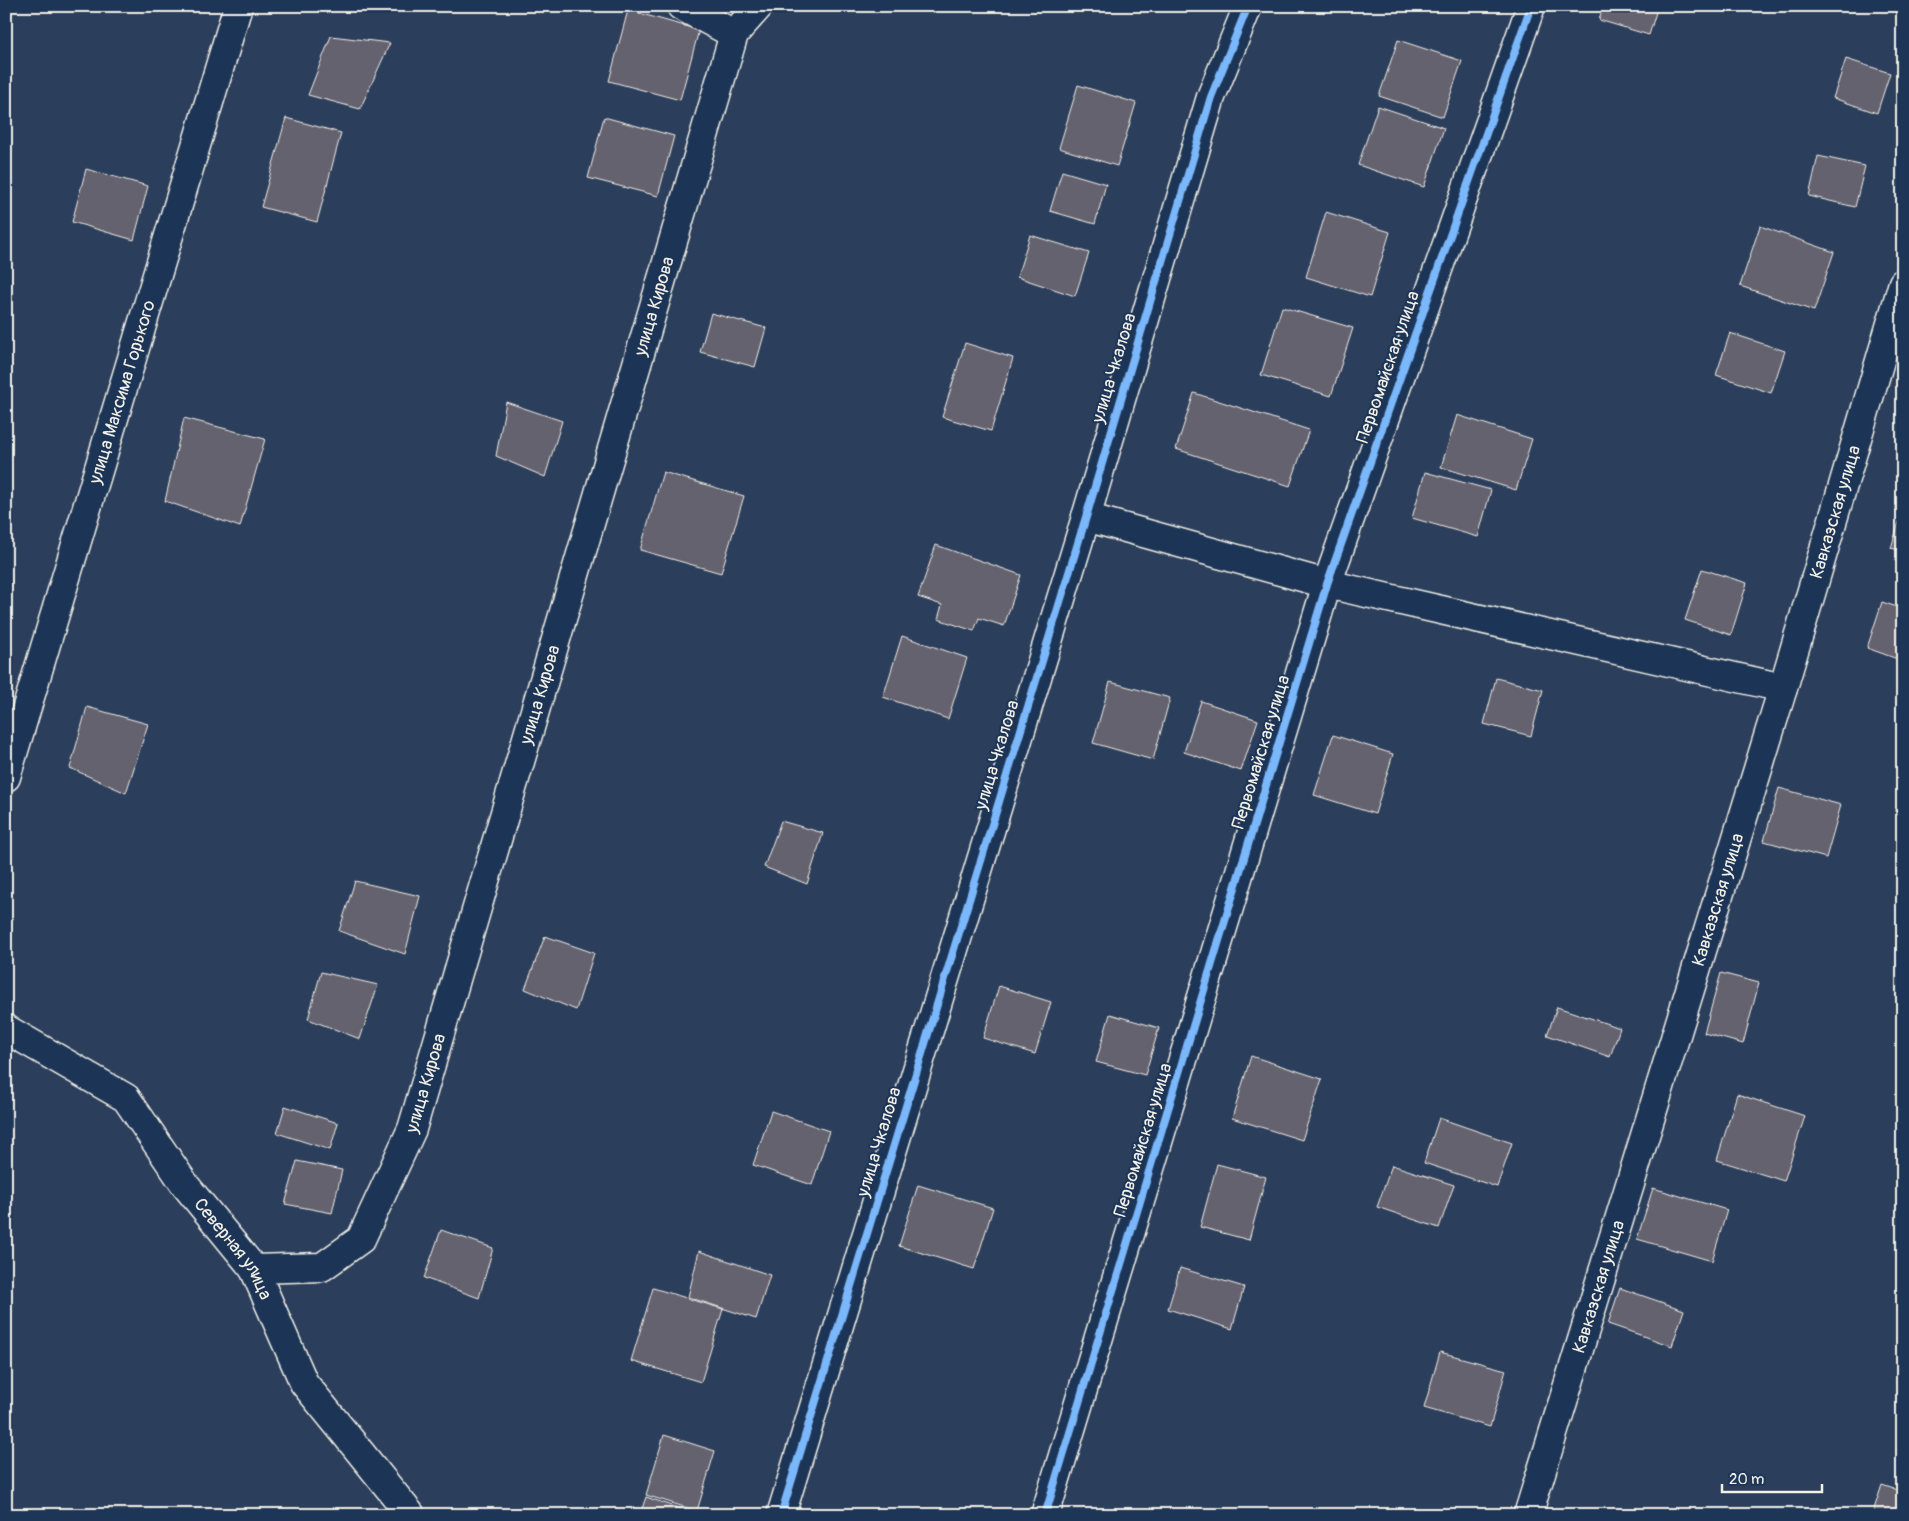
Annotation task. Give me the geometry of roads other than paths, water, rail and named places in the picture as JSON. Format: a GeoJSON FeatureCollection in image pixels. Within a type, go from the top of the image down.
{"type":"FeatureCollection","features":[{"type":"Feature","properties":{"kind":"street","name":"улица Максима Горького"},"geometry":{"type":"LineString","coordinates":[[6,778],[238,6]]}},
{"type":"Feature","properties":{"kind":"street"},"geometry":{"type":"LineString","coordinates":[[681,6],[734,34],[759,6]]}},
{"type":"Feature","properties":{"kind":"street","name":"улица Чкалова"},"geometry":{"type":"LineString","coordinates":[[781,1515],[1086,517],[1211,97],[1248,6]]}},
{"type":"Feature","properties":{"kind":"street","name":"Первомайская улица"},"geometry":{"type":"LineString","coordinates":[[1045,1515],[1327,584],[1531,6]]}},
{"type":"Feature","properties":{"kind":"street","name":"улица Кирова"},"geometry":{"type":"LineString","coordinates":[[254,1269],[322,1267],[361,1239],[412,1129],[734,34]]}},
{"type":"Feature","properties":{"kind":"street","name":"Кавказская улица"},"geometry":{"type":"LineString","coordinates":[[1528,1515],[1783,688],[1903,283]]}},
{"type":"Feature","properties":{"kind":"street"},"geometry":{"type":"LineString","coordinates":[[1086,517],[1327,584],[1783,688]]}},
{"type":"Feature","properties":{"kind":"street","name":"Северная улица"},"geometry":{"type":"LineString","coordinates":[[6,1029],[126,1098],[186,1186],[254,1269],[304,1383],[411,1515]]}}]}
